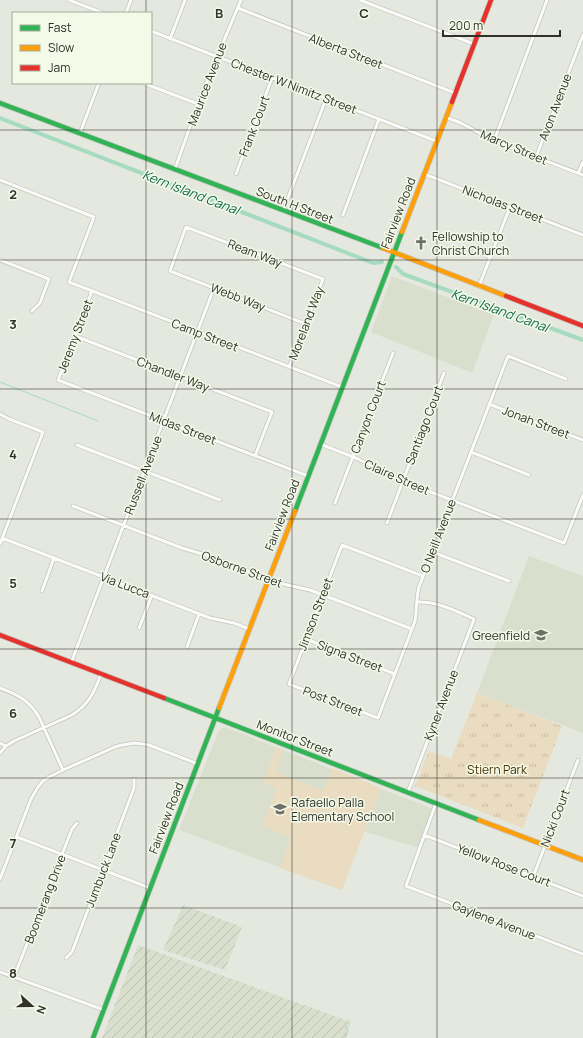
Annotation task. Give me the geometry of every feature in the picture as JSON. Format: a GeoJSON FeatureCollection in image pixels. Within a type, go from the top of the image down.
{"type":"FeatureCollection","features":[{"type":"Feature","properties":{"kind":"street"},"geometry":{"type":"LineString","coordinates":[[69,0],[77,1],[101,12]]}},
{"type":"Feature","properties":{"kind":"street"},"geometry":{"type":"LineString","coordinates":[[126,12],[131,0]]}},
{"type":"Feature","properties":{"kind":"street"},"geometry":{"type":"LineString","coordinates":[[170,39],[185,0]]}},
{"type":"Feature","properties":{"kind":"street","name":"Maurice Avenue"},"geometry":{"type":"LineString","coordinates":[[175,169],[198,104],[241,0]]}},
{"type":"Feature","properties":{"kind":"street"},"geometry":{"type":"LineString","coordinates":[[360,0],[474,44]]}},
{"type":"Feature","properties":{"kind":"street","name":"Fairview Road"},"geometry":{"type":"LineString","coordinates":[[93,1038],[490,0]]}},
{"type":"Feature","properties":{"kind":"street"},"geometry":{"type":"LineString","coordinates":[[494,141],[547,0]]}},
{"type":"Feature","properties":{"kind":"street","name":"Alberta Street"},"geometry":{"type":"LineString","coordinates":[[238,8],[455,93]]}},
{"type":"Feature","properties":{"kind":"street","name":"Chester W Nimitz Street"},"geometry":{"type":"LineString","coordinates":[[152,31],[436,141]]}},
{"type":"Feature","properties":{"kind":"street","name":"Avon Avenue"},"geometry":{"type":"LineString","coordinates":[[536,157],[583,34]]}},
{"type":"Feature","properties":{"kind":"street","name":"Frank Court"},"geometry":{"type":"LineString","coordinates":[[236,174],[272,78]]}},
{"type":"Feature","properties":{"kind":"street"},"geometry":{"type":"LineString","coordinates":[[80,133],[99,84]]}},
{"type":"Feature","properties":{"kind":"street"},"geometry":{"type":"LineString","coordinates":[[146,84],[198,104]]}},
{"type":"Feature","properties":{"kind":"street"},"geometry":{"type":"LineString","coordinates":[[283,211],[326,99]]}},
{"type":"Feature","properties":{"kind":"street","name":"South H Street"},"geometry":{"type":"LineString","coordinates":[[0,103],[393,252],[583,326]]}},
{"type":"Feature","properties":{"kind":"street","name":"Marcy Street"},"geometry":{"type":"LineString","coordinates":[[446,117],[461,123],[494,141],[583,175]]}},
{"type":"Feature","properties":{"kind":"street"},"geometry":{"type":"LineString","coordinates":[[343,215],[379,119]]}},
{"type":"Feature","properties":{"kind":"street"},"geometry":{"type":"LineString","coordinates":[[578,174],[583,162]]}},
{"type":"Feature","properties":{"kind":"street","name":"Nicholas Street"},"geometry":{"type":"LineString","coordinates":[[424,174],[583,235]]}},
{"type":"Feature","properties":{"kind":"street","name":"Camp Street"},"geometry":{"type":"LineString","coordinates":[[0,180],[94,216],[69,282],[342,387]]}},
{"type":"Feature","properties":{"kind":"street"},"geometry":{"type":"LineString","coordinates":[[480,286],[510,207]]}},
{"type":"Feature","properties":{"kind":"street","name":"Webb Way"},"geometry":{"type":"LineString","coordinates":[[186,227],[170,271],[306,324]]}},
{"type":"Feature","properties":{"kind":"street","name":"Ream Way"},"geometry":{"type":"LineString","coordinates":[[186,227],[323,279]]}},
{"type":"Feature","properties":{"kind":"street"},"geometry":{"type":"LineString","coordinates":[[474,251],[491,257]]}},
{"type":"Feature","properties":{"kind":"street"},"geometry":{"type":"LineString","coordinates":[[0,260],[49,279],[40,303],[32,311]]}},
{"type":"Feature","properties":{"kind":"street","name":"Moreland Way"},"geometry":{"type":"LineString","coordinates":[[289,367],[323,279]]}},
{"type":"Feature","properties":{"kind":"street","name":"Russell Avenue"},"geometry":{"type":"LineString","coordinates":[[71,663],[214,288]]}},
{"type":"Feature","properties":{"kind":"street","name":"Jeremy Street"},"geometry":{"type":"LineString","coordinates":[[58,380],[92,291]]}},
{"type":"Feature","properties":{"kind":"street","name":"Chandler Way"},"geometry":{"type":"LineString","coordinates":[[75,336],[272,412],[255,456]]}},
{"type":"Feature","properties":{"kind":"street","name":"Canyon Court"},"geometry":{"type":"LineString","coordinates":[[335,503],[393,353]]}},
{"type":"Feature","properties":{"kind":"street","name":"O Neill Avenue"},"geometry":{"type":"LineString","coordinates":[[378,718],[412,629],[416,613],[419,587],[508,356],[566,379]]}},
{"type":"Feature","properties":{"kind":"street","name":"Santiago Court"},"geometry":{"type":"LineString","coordinates":[[386,523],[444,373]]}},
{"type":"Feature","properties":{"kind":"street","name":"Midas Street"},"geometry":{"type":"LineString","coordinates":[[58,380],[308,476]]}},
{"type":"Feature","properties":{"kind":"street","name":"Jonah Street"},"geometry":{"type":"LineString","coordinates":[[489,404],[583,440]]}},
{"type":"Feature","properties":{"kind":"street"},"geometry":{"type":"LineString","coordinates":[[0,414],[43,432],[0,544]]}},
{"type":"Feature","properties":{"kind":"street","name":"Claire Street"},"geometry":{"type":"LineString","coordinates":[[320,444],[353,456],[402,481],[564,543],[583,495]]}},
{"type":"Feature","properties":{"kind":"street"},"geometry":{"type":"LineString","coordinates":[[78,445],[220,500]]}},
{"type":"Feature","properties":{"kind":"street"},"geometry":{"type":"LineString","coordinates":[[471,452],[529,475]]}},
{"type":"Feature","properties":{"kind":"street","name":"Osborne Street"},"geometry":{"type":"LineString","coordinates":[[74,506],[182,548],[209,556],[283,584],[323,594],[412,629]]}},
{"type":"Feature","properties":{"kind":"street","name":"Via Lucca"},"geometry":{"type":"LineString","coordinates":[[2,538],[199,614],[249,629]]}},
{"type":"Feature","properties":{"kind":"street","name":"Jimson Street"},"geometry":{"type":"LineString","coordinates":[[288,684],[342,545],[423,576]]}},
{"type":"Feature","properties":{"kind":"street"},"geometry":{"type":"LineString","coordinates":[[432,552],[509,581]]}},
{"type":"Feature","properties":{"kind":"street"},"geometry":{"type":"LineString","coordinates":[[42,591],[54,558]]}},
{"type":"Feature","properties":{"kind":"street"},"geometry":{"type":"LineString","coordinates":[[139,628],[152,595]]}},
{"type":"Feature","properties":{"kind":"street","name":"Kyner Avenue"},"geometry":{"type":"LineString","coordinates":[[408,792],[474,618],[430,602],[417,602]]}},
{"type":"Feature","properties":{"kind":"street"},"geometry":{"type":"LineString","coordinates":[[187,647],[199,614]]}},
{"type":"Feature","properties":{"kind":"street","name":"Monitor Street"},"geometry":{"type":"LineString","coordinates":[[0,635],[583,860]]}},
{"type":"Feature","properties":{"kind":"street","name":"Signa Street"},"geometry":{"type":"LineString","coordinates":[[306,639],[395,674]]}},
{"type":"Feature","properties":{"kind":"street"},"geometry":{"type":"LineString","coordinates":[[0,753],[6,746],[14,741],[72,715],[84,706],[92,696],[101,674]]}},
{"type":"Feature","properties":{"kind":"street","name":"Post Street"},"geometry":{"type":"LineString","coordinates":[[288,684],[378,718]]}},
{"type":"Feature","properties":{"kind":"street"},"geometry":{"type":"LineString","coordinates":[[0,688],[12,692],[25,700],[35,710],[63,770]]}},
{"type":"Feature","properties":{"kind":"street"},"geometry":{"type":"LineString","coordinates":[[0,742],[6,746]]}},
{"type":"Feature","properties":{"kind":"street"},"geometry":{"type":"LineString","coordinates":[[0,879],[34,792],[49,777],[115,747],[135,743],[149,746],[198,764]]}},
{"type":"Feature","properties":{"kind":"street","name":"Nicki Court"},"geometry":{"type":"LineString","coordinates":[[533,877],[578,760]]}},
{"type":"Feature","properties":{"kind":"street","name":"Jumbuck Lane"},"geometry":{"type":"LineString","coordinates":[[66,958],[72,952],[134,788],[134,779]]}},
{"type":"Feature","properties":{"kind":"street"},"geometry":{"type":"LineString","coordinates":[[424,835],[436,803]]}},
{"type":"Feature","properties":{"kind":"street","name":"Boomerang Drive"},"geometry":{"type":"LineString","coordinates":[[14,977],[72,829],[77,823]]}},
{"type":"Feature","properties":{"kind":"street","name":"Yellow Rose Court"},"geometry":{"type":"LineString","coordinates":[[424,835],[583,896]]}},
{"type":"Feature","properties":{"kind":"street","name":"Gaylene Avenue"},"geometry":{"type":"LineString","coordinates":[[424,835],[406,886],[583,954]]}},
{"type":"Feature","properties":{"kind":"street"},"geometry":{"type":"LineString","coordinates":[[17,837],[150,888]]}},
{"type":"Feature","properties":{"kind":"street"},"geometry":{"type":"LineString","coordinates":[[0,972],[104,1010]]}},
{"type":"Feature","properties":{"kind":"shaded area"},"geometry":{"type":"Polygon","coordinates":[[[392,276],[494,315],[472,373],[371,332],[392,276]]]}},
{"type":"Feature","properties":{"kind":"shaded area","name":"Greenfield"},"geometry":{"type":"Polygon","coordinates":[[[529,556],[583,576],[583,733],[477,693],[529,556]]]}},
{"type":"Feature","properties":{"kind":"shaded area","name":"Rafaello Palla Elementary School"},"geometry":{"type":"Polygon","coordinates":[[[225,727],[433,809],[417,847],[365,832],[369,819],[341,890],[179,830],[219,730],[225,727]]]}},
{"type":"Feature","properties":{"kind":"shaded area"},"geometry":{"type":"Polygon","coordinates":[[[183,905],[242,927],[225,970],[163,950],[183,905]]]}},
{"type":"Feature","properties":{"kind":"shaded area"},"geometry":{"type":"Polygon","coordinates":[[[138,945],[351,1022],[345,1038],[102,1038],[138,945]]]}},
{"type":"Feature","properties":{"kind":"green space","name":"Stiern Park"},"geometry":{"type":"Polygon","coordinates":[[[477,693],[562,726],[523,828],[415,786],[429,751],[451,759],[477,693]]]}},
{"type":"Feature","properties":{"kind":"green space"},"geometry":{"type":"Polygon","coordinates":[[[276,748],[283,750],[275,772],[323,791],[332,768],[381,788],[342,890],[280,868],[291,837],[262,826],[277,788],[263,783],[276,748]]]}},
{"type":"Feature","properties":{"kind":"waterway","name":"Kern Island Canal"},"geometry":{"type":"LineString","coordinates":[[0,118],[373,263],[382,262]]}},
{"type":"Feature","properties":{"kind":"waterway","name":"Kern Island Canal"},"geometry":{"type":"LineString","coordinates":[[396,267],[403,274],[583,340]]}},
{"type":"Feature","properties":{"kind":"waterway"},"geometry":{"type":"LineString","coordinates":[[0,382],[98,421]]}},
{"type":"Feature","properties":{"kind":"waterway"},"geometry":{"type":"LineString","coordinates":[[345,1023],[348,1031],[345,1038]]}},
{"type":"Feature","properties":{"kind":"traffic: fast"},"geometry":{"type":"LineString","coordinates":[[0,103],[383,248]]}},
{"type":"Feature","properties":{"kind":"traffic: fast"},"geometry":{"type":"LineString","coordinates":[[295,511],[402,232]]}},
{"type":"Feature","properties":{"kind":"traffic: fast"},"geometry":{"type":"LineString","coordinates":[[164,698],[479,820]]}},
{"type":"Feature","properties":{"kind":"traffic: fast"},"geometry":{"type":"LineString","coordinates":[[93,1038],[219,708]]}},
{"type":"Feature","properties":{"kind":"traffic: slow"},"geometry":{"type":"LineString","coordinates":[[402,232],[452,102]]}},
{"type":"Feature","properties":{"kind":"traffic: slow"},"geometry":{"type":"LineString","coordinates":[[383,248],[506,296]]}},
{"type":"Feature","properties":{"kind":"traffic: slow"},"geometry":{"type":"LineString","coordinates":[[219,708],[295,511]]}},
{"type":"Feature","properties":{"kind":"traffic: slow"},"geometry":{"type":"LineString","coordinates":[[479,820],[583,860]]}},
{"type":"Feature","properties":{"kind":"traffic: jam"},"geometry":{"type":"LineString","coordinates":[[452,102],[491,0]]}},
{"type":"Feature","properties":{"kind":"traffic: jam"},"geometry":{"type":"LineString","coordinates":[[506,296],[583,326]]}},
{"type":"Feature","properties":{"kind":"traffic: jam"},"geometry":{"type":"LineString","coordinates":[[0,635],[164,698]]}},
{"type":"Feature","properties":{"kind":"place","name":"Fellowship to Christ Church"},"geometry":{"type":"Point","coordinates":[421,243]}},
{"type":"Feature","properties":{"kind":"place","name":"Greenfield"},"geometry":{"type":"Point","coordinates":[541,635]}},
{"type":"Feature","properties":{"kind":"place","name":"Rafaello Palla Elementary School"},"geometry":{"type":"Point","coordinates":[280,809]}}]}
